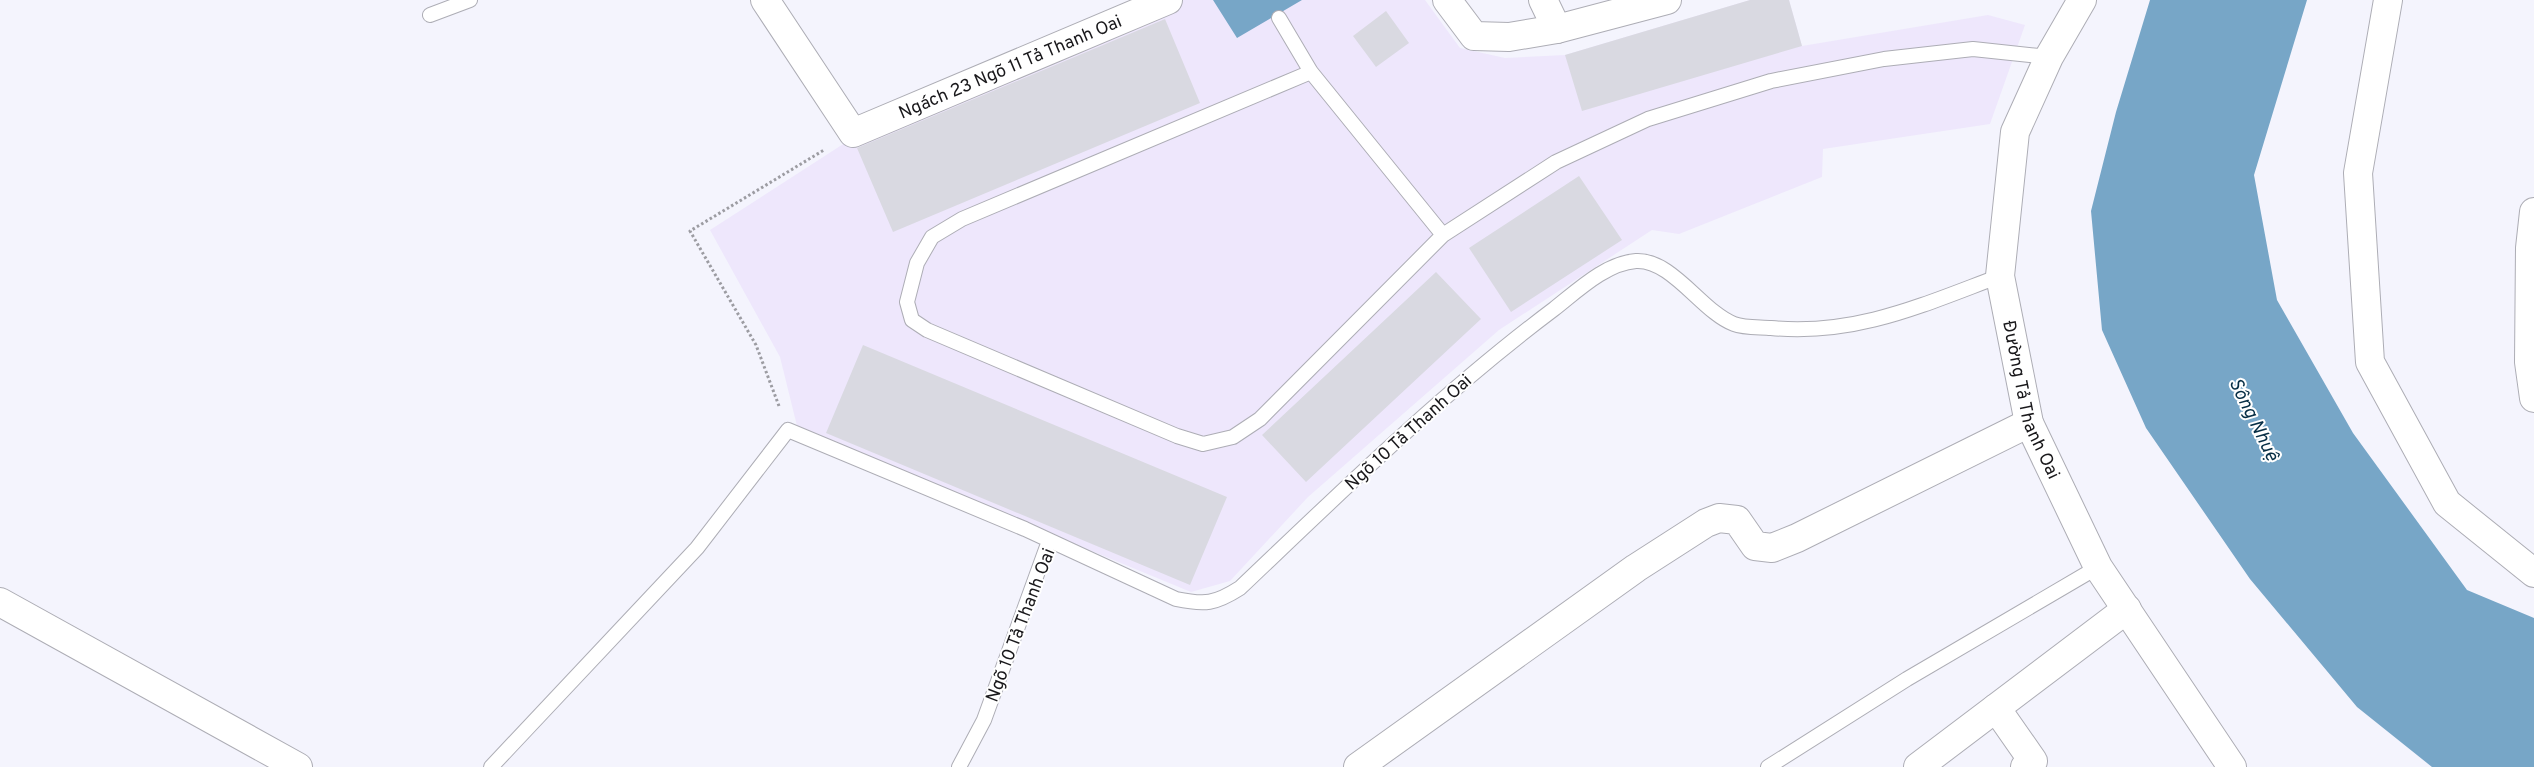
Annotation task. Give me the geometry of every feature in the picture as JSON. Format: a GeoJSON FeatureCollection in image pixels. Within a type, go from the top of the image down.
{"type":"FeatureCollection","features":[{"type":"Feature","properties":{"kind":"street"},"geometry":{"type":"LineString","coordinates":[[765,0],[853,133]]}},
{"type":"Feature","properties":{"kind":"street"},"geometry":{"type":"LineString","coordinates":[[1447,0],[1474,36],[1509,37],[1557,29],[1667,0]]}},
{"type":"Feature","properties":{"kind":"street"},"geometry":{"type":"LineString","coordinates":[[1543,0],[1557,29]]}},
{"type":"Feature","properties":{"kind":"street","name":"Đường Tả Thanh Oai"},"geometry":{"type":"LineString","coordinates":[[2082,0],[2049,57],[2015,132],[2000,276],[2029,423],[2098,567],[2232,767]]}},
{"type":"Feature","properties":{"kind":"street"},"geometry":{"type":"LineString","coordinates":[[2388,0],[2358,173],[2370,362],[2447,503],[2534,573]]}},
{"type":"Feature","properties":{"kind":"street","name":"Ngách 23 Ngõ 11 Tả Thanh Oai"},"geometry":{"type":"LineString","coordinates":[[853,133],[1155,3]]}},
{"type":"Feature","properties":{"kind":"street"},"geometry":{"type":"LineString","coordinates":[[2534,212],[2530,248],[2532,328],[2529,362],[2534,398]]}},
{"type":"Feature","properties":{"kind":"street"},"geometry":{"type":"LineString","coordinates":[[1358,767],[1636,568],[1706,523],[1720,518],[1737,520],[1755,546],[1772,548],[1806,534],[2029,423]]}},
{"type":"Feature","properties":{"kind":"street"},"geometry":{"type":"LineString","coordinates":[[0,602],[298,767]]}},
{"type":"Feature","properties":{"kind":"street"},"geometry":{"type":"LineString","coordinates":[[1918,767],[2127,609]]}},
{"type":"Feature","properties":{"kind":"street"},"geometry":{"type":"LineString","coordinates":[[1996,708],[2033,761],[2025,767]]}},
{"type":"Feature","properties":{"kind":"lane"},"geometry":{"type":"LineString","coordinates":[[430,15],[470,0]]}},
{"type":"Feature","properties":{"kind":"lane"},"geometry":{"type":"LineString","coordinates":[[1279,18],[1311,72],[1443,235]]}},
{"type":"Feature","properties":{"kind":"lane"},"geometry":{"type":"LineString","coordinates":[[1311,72],[962,219],[932,237],[916,264],[906,302],[912,320],[927,330],[1168,432],[1203,444],[1233,438],[1260,419],[1443,235],[1556,162],[1648,119],[1770,81],[1884,59],[1973,49],[2049,57]]}},
{"type":"Feature","properties":{"kind":"lane","name":"Ngõ 10 Tả Thanh Oai"},"geometry":{"type":"LineString","coordinates":[[960,767],[984,720],[1049,541],[1176,600],[1201,604],[1223,599],[1240,588],[1495,353],[1585,286],[1618,264],[1638,260],[1662,268],[1707,306],[1734,324],[1792,330],[1833,328],[1885,318],[2000,276]]}},
{"type":"Feature","properties":{"kind":"lane"},"geometry":{"type":"LineString","coordinates":[[491,767],[697,548],[788,430],[1049,541]]}},
{"type":"Feature","properties":{"kind":"lane"},"geometry":{"type":"LineString","coordinates":[[1768,767],[1907,679],[2098,567]]}},
{"type":"Feature","properties":{"kind":"path"},"geometry":{"type":"LineString","coordinates":[[788,430],[756,345],[690,231],[853,133]]}},
{"type":"Feature","properties":{"kind":"shaded area"},"geometry":{"type":"Polygon","coordinates":[[[1176,0],[1425,0],[1460,48],[1505,58],[1565,55],[1750,0],[1789,0],[1802,46],[1988,15],[2025,25],[1990,124],[1823,149],[1822,177],[1679,234],[1652,230],[1499,330],[1308,497],[1230,581],[1191,592],[798,430],[780,357],[710,230],[851,139],[1176,0]]]}},
{"type":"Feature","properties":{"kind":"water"},"geometry":{"type":"Polygon","coordinates":[[[1213,0],[1302,0],[1237,38],[1213,0]]]}},
{"type":"Feature","properties":{"kind":"water","name":"Sông Nhuệ"},"geometry":{"type":"Polygon","coordinates":[[[2150,0],[2307,0],[2254,175],[2277,300],[2353,433],[2467,590],[2534,618],[2534,767],[2432,767],[2357,707],[2250,579],[2146,428],[2102,330],[2091,211],[2116,112],[2150,0]]]}},
{"type":"Feature","properties":{"kind":"building"},"geometry":{"type":"Polygon","coordinates":[[[1750,0],[1789,0],[1802,46],[1582,111],[1565,55],[1750,0]]]}},
{"type":"Feature","properties":{"kind":"building"},"geometry":{"type":"Polygon","coordinates":[[[1386,11],[1409,43],[1376,67],[1353,36],[1386,11]]]}},
{"type":"Feature","properties":{"kind":"building"},"geometry":{"type":"Polygon","coordinates":[[[1165,19],[1200,103],[893,232],[857,148],[1165,19]]]}},
{"type":"Feature","properties":{"kind":"building"},"geometry":{"type":"Polygon","coordinates":[[[1579,176],[1622,240],[1511,312],[1469,248],[1579,176]]]}},
{"type":"Feature","properties":{"kind":"building"},"geometry":{"type":"Polygon","coordinates":[[[1436,272],[1481,319],[1306,482],[1262,435],[1436,272]]]}},
{"type":"Feature","properties":{"kind":"building"},"geometry":{"type":"Polygon","coordinates":[[[863,345],[1227,497],[1190,585],[826,433],[863,345]]]}}]}
